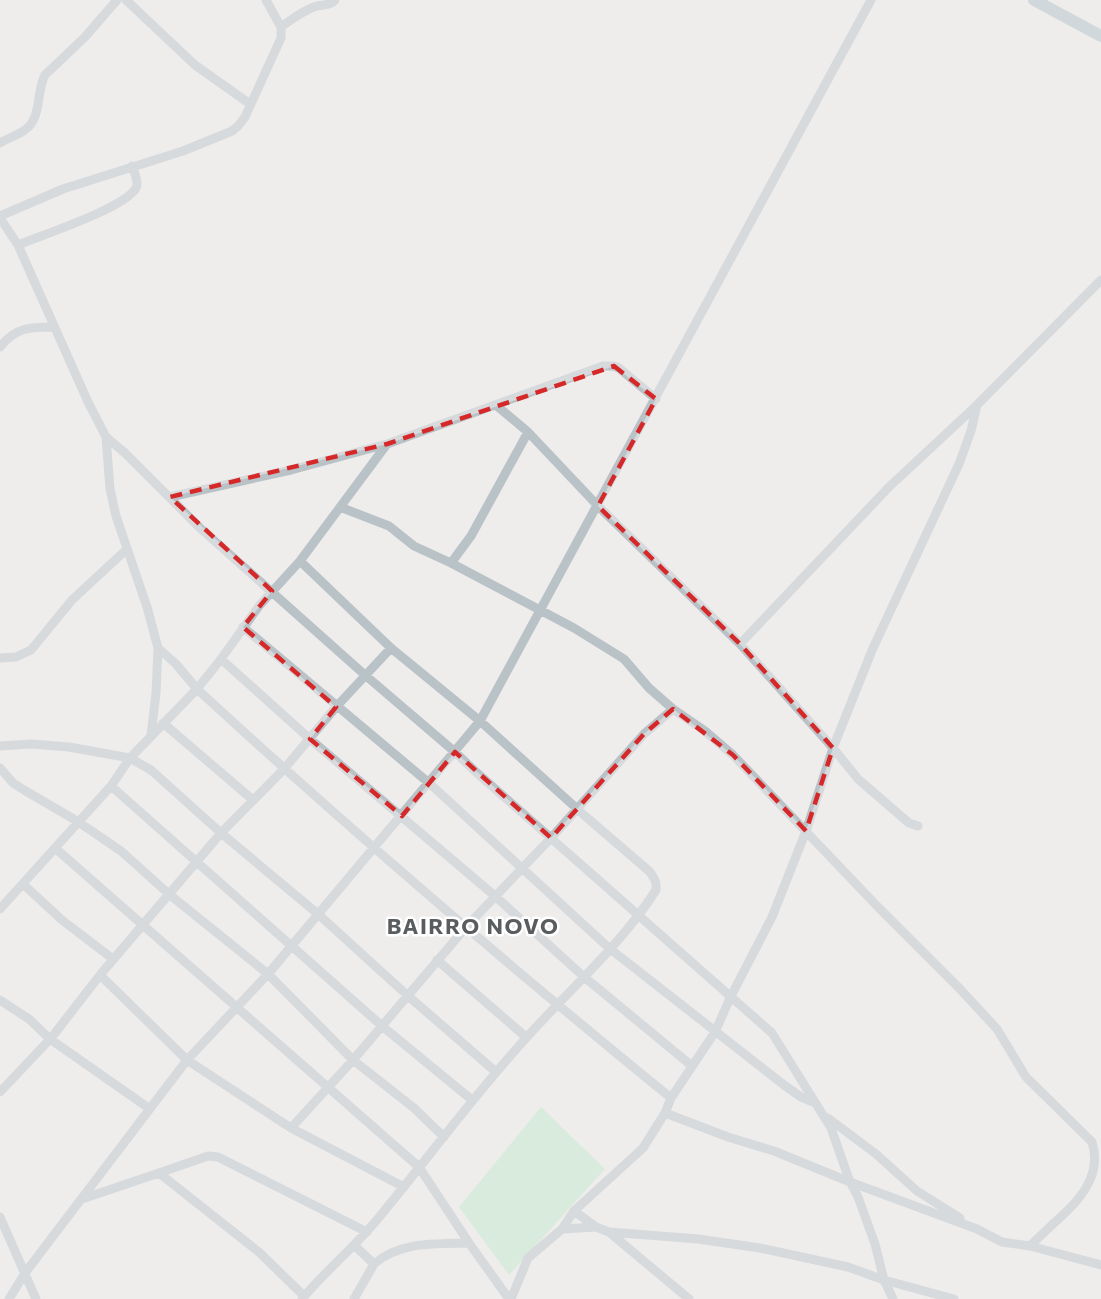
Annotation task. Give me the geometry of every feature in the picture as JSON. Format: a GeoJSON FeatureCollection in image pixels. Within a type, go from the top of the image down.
{"type":"FeatureCollection","features":[{"type":"Feature","properties":{"kind":"main road"},"geometry":{"type":"LineString","coordinates":[[1034,0],[1101,36]]}},
{"type":"Feature","properties":{"kind":"street"},"geometry":{"type":"LineString","coordinates":[[0,143],[26,129],[32,123],[41,82],[45,75],[86,37],[117,0]]}},
{"type":"Feature","properties":{"kind":"street"},"geometry":{"type":"LineString","coordinates":[[126,0],[195,65],[250,104]]}},
{"type":"Feature","properties":{"kind":"street"},"geometry":{"type":"LineString","coordinates":[[266,0],[281,27],[281,38],[250,104],[238,126],[232,131],[183,151],[63,189],[0,217],[18,245],[88,402],[106,437],[200,528],[772,1033],[831,1128],[849,1182],[858,1197],[875,1244],[884,1280],[893,1299]]}},
{"type":"Feature","properties":{"kind":"street"},"geometry":{"type":"LineString","coordinates":[[281,27],[308,10],[316,6],[333,4],[335,0]]}},
{"type":"Feature","properties":{"kind":"street"},"geometry":{"type":"LineString","coordinates":[[9,1299],[25,1273],[187,1060],[268,974],[456,752],[492,703],[871,0]]}},
{"type":"Feature","properties":{"kind":"street"},"geometry":{"type":"LineString","coordinates":[[18,245],[124,200],[136,189],[137,184],[132,166]]}},
{"type":"Feature","properties":{"kind":"street"},"geometry":{"type":"LineString","coordinates":[[740,644],[889,487],[977,405],[1101,280]]}},
{"type":"Feature","properties":{"kind":"street"},"geometry":{"type":"LineString","coordinates":[[0,347],[9,336],[20,330],[54,327]]}},
{"type":"Feature","properties":{"kind":"street"},"geometry":{"type":"LineString","coordinates":[[170,497],[291,470],[387,444],[609,365],[619,368],[656,399]]}},
{"type":"Feature","properties":{"kind":"street"},"geometry":{"type":"LineString","coordinates":[[510,1299],[528,1258],[562,1229],[574,1211],[643,1148],[671,1098],[715,1032],[772,917],[806,831],[833,748],[873,648],[959,464],[971,431],[977,405]]}},
{"type":"Feature","properties":{"kind":"street"},"geometry":{"type":"LineString","coordinates":[[497,406],[528,432],[598,507],[740,644],[858,779],[909,823],[918,826]]}},
{"type":"Feature","properties":{"kind":"street"},"geometry":{"type":"LineString","coordinates":[[451,563],[471,536],[528,432]]}},
{"type":"Feature","properties":{"kind":"street"},"geometry":{"type":"LineString","coordinates":[[106,437],[110,489],[116,516],[147,607],[158,648],[151,735]]}},
{"type":"Feature","properties":{"kind":"street"},"geometry":{"type":"LineString","coordinates":[[0,909],[111,786],[130,758],[221,659],[272,591],[300,561],[387,444]]}},
{"type":"Feature","properties":{"kind":"street"},"geometry":{"type":"LineString","coordinates":[[340,507],[389,526],[414,546],[574,628],[624,659],[649,688],[733,755],[871,900],[960,989],[997,1029],[1026,1077],[1099,1150],[1101,1162],[1097,1177],[1089,1190],[1030,1246]]}},
{"type":"Feature","properties":{"kind":"street"},"geometry":{"type":"LineString","coordinates":[[0,658],[16,657],[31,650],[72,600],[127,549]]}},
{"type":"Feature","properties":{"kind":"street"},"geometry":{"type":"LineString","coordinates":[[159,1173],[260,1252],[303,1297],[355,1246],[472,1100],[526,1037],[639,916],[656,890],[655,879],[649,871],[480,721],[391,648],[300,561]]}},
{"type":"Feature","properties":{"kind":"street"},"geometry":{"type":"LineString","coordinates":[[243,627],[429,783],[609,948],[784,1085],[813,1102]]}},
{"type":"Feature","properties":{"kind":"street"},"geometry":{"type":"LineString","coordinates":[[158,648],[176,664],[196,688],[374,849],[556,1005],[671,1098]]}},
{"type":"Feature","properties":{"kind":"street"},"geometry":{"type":"LineString","coordinates":[[0,1092],[50,1040],[113,959],[220,834],[284,769],[336,707],[391,648]]}},
{"type":"Feature","properties":{"kind":"street"},"geometry":{"type":"LineString","coordinates":[[221,659],[584,976],[692,1066]]}},
{"type":"Feature","properties":{"kind":"street"},"geometry":{"type":"LineString","coordinates":[[291,1128],[495,896],[644,734],[674,709]]}},
{"type":"Feature","properties":{"kind":"street"},"geometry":{"type":"LineString","coordinates":[[163,723],[253,800]]}},
{"type":"Feature","properties":{"kind":"street"},"geometry":{"type":"LineString","coordinates":[[0,746],[52,745],[130,758],[160,777],[220,834],[318,914],[496,1072]]}},
{"type":"Feature","properties":{"kind":"street"},"geometry":{"type":"LineString","coordinates":[[0,768],[13,783],[77,821],[121,851],[170,895],[268,974],[353,1060],[414,1108],[444,1137]]}},
{"type":"Feature","properties":{"kind":"street"},"geometry":{"type":"LineString","coordinates":[[111,786],[382,1026],[472,1100]]}},
{"type":"Feature","properties":{"kind":"street"},"geometry":{"type":"LineString","coordinates":[[55,848],[419,1167],[510,1299]]}},
{"type":"Feature","properties":{"kind":"street"},"geometry":{"type":"LineString","coordinates":[[23,884],[62,920],[113,959]]}},
{"type":"Feature","properties":{"kind":"street"},"geometry":{"type":"LineString","coordinates":[[437,960],[526,1037]]}},
{"type":"Feature","properties":{"kind":"street"},"geometry":{"type":"LineString","coordinates":[[100,975],[187,1060],[291,1128],[404,1187]]}},
{"type":"Feature","properties":{"kind":"street"},"geometry":{"type":"LineString","coordinates":[[0,1000],[29,1019],[50,1040],[150,1109]]}},
{"type":"Feature","properties":{"kind":"street"},"geometry":{"type":"LineString","coordinates":[[664,1113],[774,1151],[849,1182],[977,1228]]}},
{"type":"Feature","properties":{"kind":"street"},"geometry":{"type":"LineString","coordinates":[[823,1115],[876,1154],[917,1191],[1002,1242],[1030,1246],[1101,1265]]}},
{"type":"Feature","properties":{"kind":"street"},"geometry":{"type":"LineString","coordinates":[[81,1199],[208,1156],[218,1157],[367,1232]]}},
{"type":"Feature","properties":{"kind":"street"},"geometry":{"type":"LineString","coordinates":[[574,1211],[596,1227],[609,1232],[698,1239],[760,1248],[848,1267],[884,1280],[954,1299]]}},
{"type":"Feature","properties":{"kind":"street"},"geometry":{"type":"LineString","coordinates":[[0,1217],[36,1299]]}},
{"type":"Feature","properties":{"kind":"street"},"geometry":{"type":"LineString","coordinates":[[562,1229],[596,1227]]}},
{"type":"Feature","properties":{"kind":"street"},"geometry":{"type":"LineString","coordinates":[[609,1232],[689,1299]]}},
{"type":"Feature","properties":{"kind":"street"},"geometry":{"type":"LineString","coordinates":[[354,1299],[374,1264],[398,1249],[420,1245],[470,1243]]}},
{"type":"Feature","properties":{"kind":"street"},"geometry":{"type":"LineString","coordinates":[[355,1246],[374,1264]]}},
{"type":"Feature","properties":{"kind":"highlighted area"},"geometry":{"type":"Polygon","coordinates":[[[614,366],[656,399],[598,506],[740,644],[833,748],[806,831],[733,755],[673,709],[644,734],[551,838],[455,752],[402,816],[310,739],[336,707],[243,627],[272,591],[170,497],[387,444],[614,366]]]}},
{"type":"Feature","properties":{"kind":"green space"},"geometry":{"type":"Polygon","coordinates":[[[541,1107],[605,1169],[509,1275],[459,1207],[541,1107]]]}},
{"type":"Feature","properties":{"kind":"district","name":"BAIRRO NOVO"},"geometry":{"type":"Point","coordinates":[473,925]}}]}
